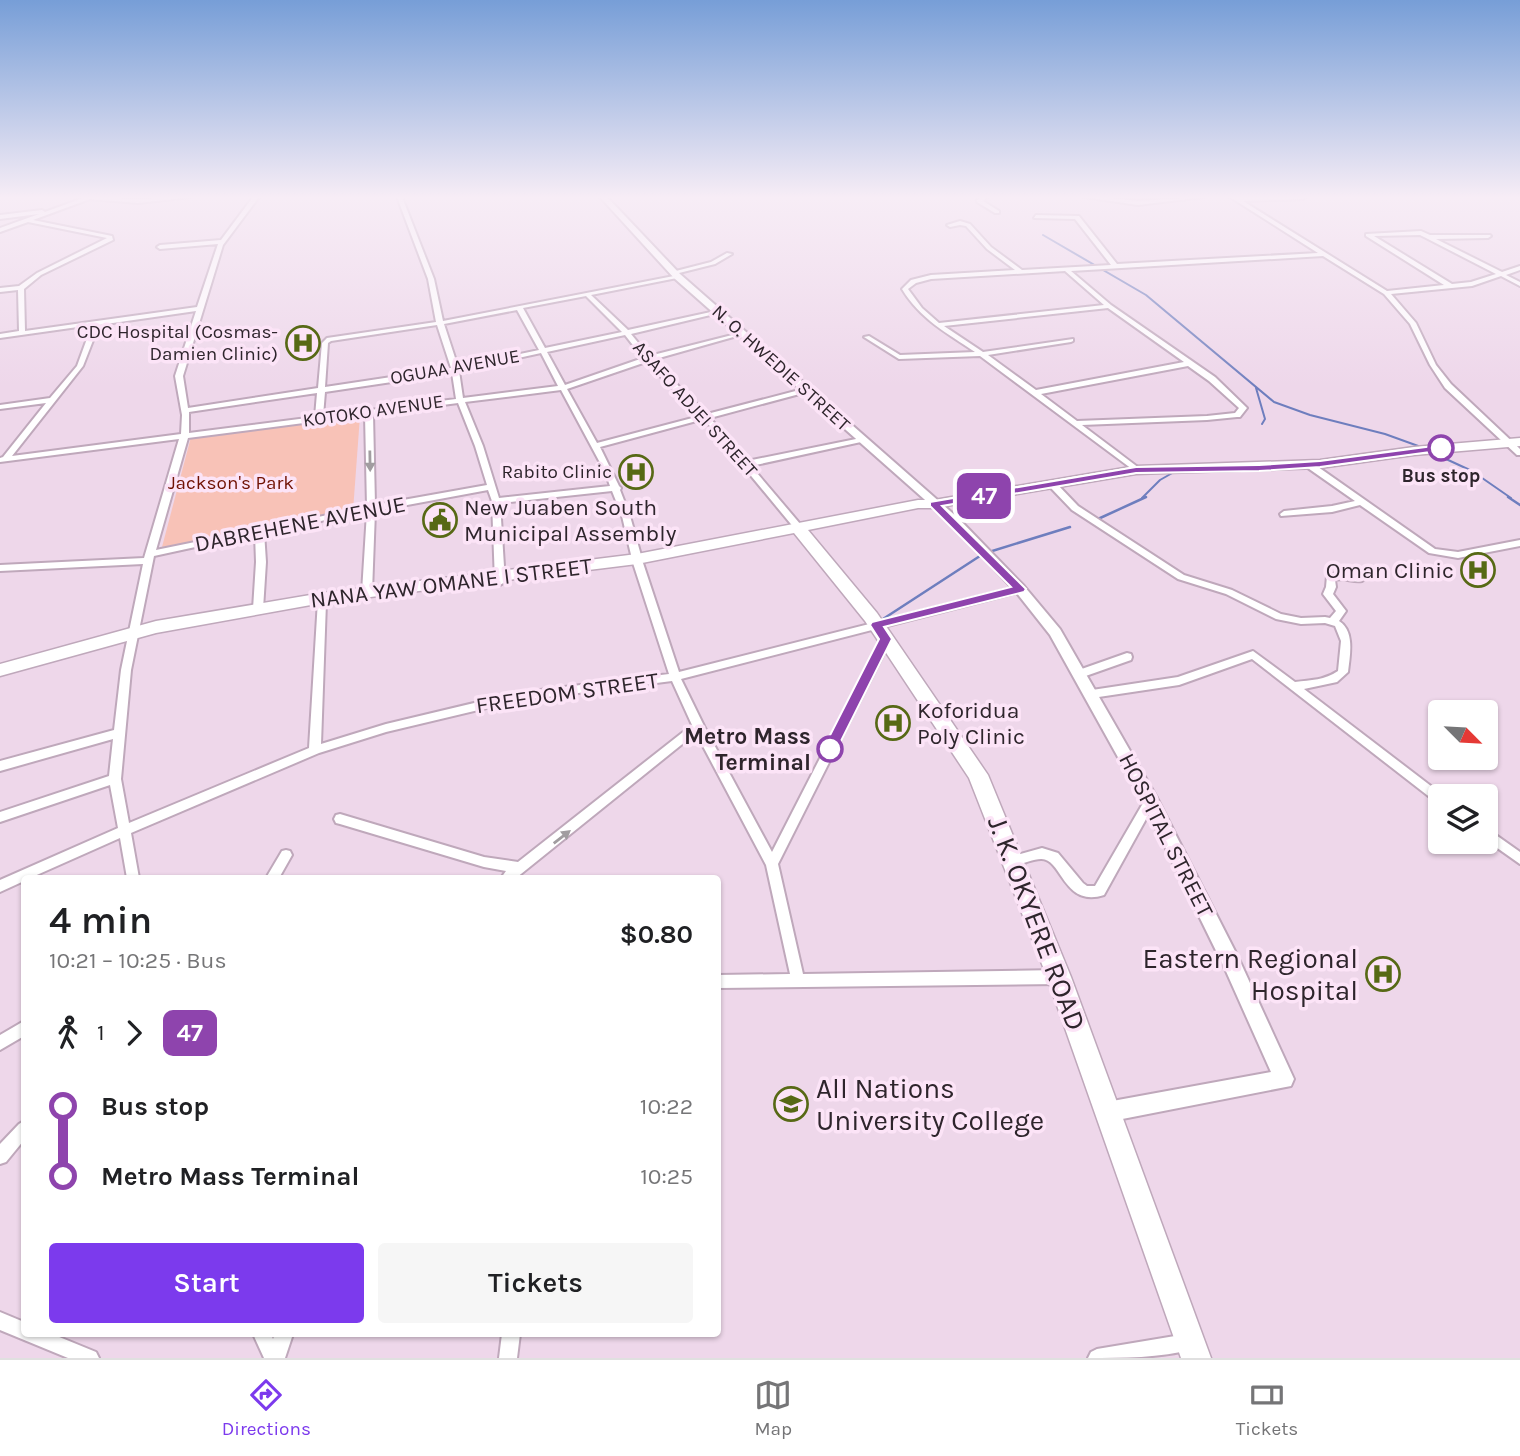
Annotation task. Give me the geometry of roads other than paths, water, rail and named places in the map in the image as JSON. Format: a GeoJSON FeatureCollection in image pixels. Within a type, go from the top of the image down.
{"type":"FeatureCollection","features":[{"type":"Feature","properties":{"kind":"main road","name":"NANA YAW OMANE I STREET"},"geometry":{"type":"LineString","coordinates":[[0,670],[134,635],[321,603],[637,561],[799,528],[922,509],[934,504],[1136,470],[1259,468],[1514,442]]}},
{"type":"Feature","properties":{"kind":"main road","name":"J. K. OKYERE ROAD"},"geometry":{"type":"LineString","coordinates":[[799,528],[881,632],[978,775],[1059,977],[1192,1350]]}},
{"type":"Feature","properties":{"kind":"main road","name":"NANA YAW OMANE I STREET"},"geometry":{"type":"LineString","coordinates":[[134,635],[156,627],[367,592],[500,580]]}},
{"type":"Feature","properties":{"kind":"street"},"geometry":{"type":"LineString","coordinates":[[0,290],[21,288],[39,274],[66,260]]}},
{"type":"Feature","properties":{"kind":"street"},"geometry":{"type":"LineString","coordinates":[[132,875],[115,779],[119,733],[149,557],[184,436],[187,410],[180,392],[179,376],[215,260]]}},
{"type":"Feature","properties":{"kind":"street"},"geometry":{"type":"LineString","coordinates":[[424,260],[455,370],[460,399],[480,446],[496,501],[500,580]]}},
{"type":"Feature","properties":{"kind":"street","name":"N. O. HWEDIE STREET"},"geometry":{"type":"LineString","coordinates":[[663,260],[804,390],[934,504]]}},
{"type":"Feature","properties":{"kind":"street"},"geometry":{"type":"LineString","coordinates":[[319,419],[325,343],[329,339],[440,323],[587,294],[695,269],[715,260]]}},
{"type":"Feature","properties":{"kind":"street"},"geometry":{"type":"LineString","coordinates":[[1006,260],[1023,273]]}},
{"type":"Feature","properties":{"kind":"street"},"geometry":{"type":"LineString","coordinates":[[1111,260],[1116,267]]}},
{"type":"Feature","properties":{"kind":"street"},"geometry":{"type":"LineString","coordinates":[[1136,470],[982,354],[938,325],[912,303],[905,289],[915,279],[1223,260]]}},
{"type":"Feature","properties":{"kind":"street"},"geometry":{"type":"LineString","coordinates":[[1335,260],[1386,293],[1413,323],[1433,365],[1448,386],[1514,442],[1520,453]]}},
{"type":"Feature","properties":{"kind":"street"},"geometry":{"type":"LineString","coordinates":[[1409,260],[1450,286]]}},
{"type":"Feature","properties":{"kind":"street"},"geometry":{"type":"LineString","coordinates":[[1473,260],[1520,284]]}},
{"type":"Feature","properties":{"kind":"street"},"geometry":{"type":"LineString","coordinates":[[1386,293],[1488,281],[1520,268]]}},
{"type":"Feature","properties":{"kind":"street"},"geometry":{"type":"LineString","coordinates":[[1068,271],[1109,306],[1212,379],[1243,408],[1237,415],[1207,418],[1076,423]]}},
{"type":"Feature","properties":{"kind":"street"},"geometry":{"type":"LineString","coordinates":[[21,288],[22,333]]}},
{"type":"Feature","properties":{"kind":"street","name":"ASAFO ADJEI STREET"},"geometry":{"type":"LineString","coordinates":[[587,294],[705,416],[799,528]]}},
{"type":"Feature","properties":{"kind":"street"},"geometry":{"type":"LineString","coordinates":[[938,325],[1109,306]]}},
{"type":"Feature","properties":{"kind":"street"},"geometry":{"type":"LineString","coordinates":[[519,307],[565,387],[617,488],[637,561],[675,677],[698,726],[772,864],[798,981]]}},
{"type":"Feature","properties":{"kind":"street"},"geometry":{"type":"LineString","coordinates":[[0,336],[200,309]]}},
{"type":"Feature","properties":{"kind":"street","name":"OGUAA AVENUE"},"geometry":{"type":"LineString","coordinates":[[187,410],[455,370],[720,312]]}},
{"type":"Feature","properties":{"kind":"street"},"geometry":{"type":"LineString","coordinates":[[2,460],[80,366],[97,322]]}},
{"type":"Feature","properties":{"kind":"street","name":"KOTOKO AVENUE"},"geometry":{"type":"LineString","coordinates":[[2,460],[565,387],[647,359],[742,333]]}},
{"type":"Feature","properties":{"kind":"street"},"geometry":{"type":"LineString","coordinates":[[867,337],[899,357],[982,354],[1071,340]]}},
{"type":"Feature","properties":{"kind":"street"},"geometry":{"type":"LineString","coordinates":[[1033,393],[1191,363]]}},
{"type":"Feature","properties":{"kind":"street"},"geometry":{"type":"LineString","coordinates":[[596,446],[804,390]]}},
{"type":"Feature","properties":{"kind":"street"},"geometry":{"type":"LineString","coordinates":[[0,407],[54,400]]}},
{"type":"Feature","properties":{"kind":"street"},"geometry":{"type":"LineString","coordinates":[[367,592],[371,509],[369,412]]}},
{"type":"Feature","properties":{"kind":"street"},"geometry":{"type":"LineString","coordinates":[[747,464],[861,440]]}},
{"type":"Feature","properties":{"kind":"street"},"geometry":{"type":"LineString","coordinates":[[1308,464],[1432,551],[1458,555],[1520,542]]}},
{"type":"Feature","properties":{"kind":"street"},"geometry":{"type":"LineString","coordinates":[[1053,485],[1075,508],[1181,577],[1229,592],[1279,617],[1301,621],[1332,621],[1339,624],[1346,642],[1343,672],[1339,677],[1293,686]]}},
{"type":"Feature","properties":{"kind":"street","name":"DABREHENE AVENUE"},"geometry":{"type":"LineString","coordinates":[[0,568],[149,557],[259,531],[491,486]]}},
{"type":"Feature","properties":{"kind":"street"},"geometry":{"type":"LineString","coordinates":[[496,501],[617,488]]}},
{"type":"Feature","properties":{"kind":"street"},"geometry":{"type":"LineString","coordinates":[[1284,513],[1332,509],[1360,502]]}},
{"type":"Feature","properties":{"kind":"street","name":"HOSPITAL STREET"},"geometry":{"type":"LineString","coordinates":[[934,504],[986,553],[1055,632],[1150,801],[1232,963],[1284,1079],[1107,1112]]}},
{"type":"Feature","properties":{"kind":"street"},"geometry":{"type":"LineString","coordinates":[[258,609],[261,562],[259,531]]}},
{"type":"Feature","properties":{"kind":"street"},"geometry":{"type":"LineString","coordinates":[[1332,621],[1341,611],[1328,594],[1331,587],[1330,578],[1339,575],[1359,579]]}},
{"type":"Feature","properties":{"kind":"street","name":"FREEDOM STREET"},"geometry":{"type":"LineString","coordinates":[[25,875],[315,750],[386,727],[483,703],[675,677],[881,632],[1020,589]]}},
{"type":"Feature","properties":{"kind":"street"},"geometry":{"type":"LineString","coordinates":[[315,750],[321,603]]}},
{"type":"Feature","properties":{"kind":"street"},"geometry":{"type":"LineString","coordinates":[[772,864],[881,632]]}},
{"type":"Feature","properties":{"kind":"street"},"geometry":{"type":"LineString","coordinates":[[1092,694],[1179,681],[1253,655],[1428,790]]}},
{"type":"Feature","properties":{"kind":"street"},"geometry":{"type":"LineString","coordinates":[[1080,674],[1127,657]]}},
{"type":"Feature","properties":{"kind":"street"},"geometry":{"type":"LineString","coordinates":[[512,875],[698,726]]}},
{"type":"Feature","properties":{"kind":"street"},"geometry":{"type":"LineString","coordinates":[[0,765],[119,733]]}},
{"type":"Feature","properties":{"kind":"street"},"geometry":{"type":"LineString","coordinates":[[0,817],[115,779]]}},
{"type":"Feature","properties":{"kind":"street"},"geometry":{"type":"LineString","coordinates":[[1014,861],[1049,853],[1079,890],[1086,893],[1099,891],[1150,801]]}},
{"type":"Feature","properties":{"kind":"street"},"geometry":{"type":"LineString","coordinates":[[340,819],[484,862],[522,868]]}},
{"type":"Feature","properties":{"kind":"street"},"geometry":{"type":"LineString","coordinates":[[1498,841],[1518,854]]}},
{"type":"Feature","properties":{"kind":"street"},"geometry":{"type":"LineString","coordinates":[[274,875],[286,855]]}},
{"type":"Feature","properties":{"kind":"street","name":"FREEDOM STREET"},"geometry":{"type":"LineString","coordinates":[[0,886],[21,877]]}},
{"type":"Feature","properties":{"kind":"street"},"geometry":{"type":"LineString","coordinates":[[721,982],[1059,977]]}},
{"type":"Feature","properties":{"kind":"street"},"geometry":{"type":"LineString","coordinates":[[0,1043],[21,1030]]}},
{"type":"Feature","properties":{"kind":"street"},"geometry":{"type":"LineString","coordinates":[[0,1156],[21,1132]]}},
{"type":"Feature","properties":{"kind":"street"},"geometry":{"type":"LineString","coordinates":[[0,1321],[21,1330]]}},
{"type":"Feature","properties":{"kind":"street"},"geometry":{"type":"LineString","coordinates":[[38,1337],[90,1358]]}},
{"type":"Feature","properties":{"kind":"street"},"geometry":{"type":"LineString","coordinates":[[264,1337],[275,1358]]}},
{"type":"Feature","properties":{"kind":"street"},"geometry":{"type":"LineString","coordinates":[[275,1358],[283,1337]]}},
{"type":"Feature","properties":{"kind":"street"},"geometry":{"type":"LineString","coordinates":[[508,1358],[510,1337]]}},
{"type":"Feature","properties":{"kind":"street"},"geometry":{"type":"LineString","coordinates":[[1097,1358],[1192,1350]]}},
{"type":"Feature","properties":{"kind":"waterway"},"geometry":{"type":"LineString","coordinates":[[1087,260],[1146,295],[1274,402],[1421,447]]}},
{"type":"Feature","properties":{"kind":"waterway"},"geometry":{"type":"LineString","coordinates":[[1256,388],[1265,419],[1262,424]]}},
{"type":"Feature","properties":{"kind":"waterway"},"geometry":{"type":"LineString","coordinates":[[1433,453],[1472,471],[1511,498]]}},
{"type":"Feature","properties":{"kind":"waterway"},"geometry":{"type":"LineString","coordinates":[[1142,498],[1160,480],[1174,472]]}},
{"type":"Feature","properties":{"kind":"waterway"},"geometry":{"type":"LineString","coordinates":[[1098,519],[1146,497]]}},
{"type":"Feature","properties":{"kind":"waterway"},"geometry":{"type":"LineString","coordinates":[[1508,497],[1520,505]]}},
{"type":"Feature","properties":{"kind":"waterway"},"geometry":{"type":"LineString","coordinates":[[989,552],[1070,527]]}},
{"type":"Feature","properties":{"kind":"waterway"},"geometry":{"type":"LineString","coordinates":[[883,619],[983,554]]}},
{"type":"Feature","properties":{"kind":"place","name":"CDC Hospital (Cosmas- Damien Clinic)"},"geometry":{"type":"Point","coordinates":[303,343]}},
{"type":"Feature","properties":{"kind":"place","name":"Bus stop"},"geometry":{"type":"Point","coordinates":[1441,448]}},
{"type":"Feature","properties":{"kind":"place","name":"Rabito Clinic"},"geometry":{"type":"Point","coordinates":[636,472]}},
{"type":"Feature","properties":{"kind":"place","name":"New Juaben South Municipal Assembly"},"geometry":{"type":"Point","coordinates":[440,520]}},
{"type":"Feature","properties":{"kind":"place","name":"Oman Clinic"},"geometry":{"type":"Point","coordinates":[1478,570]}},
{"type":"Feature","properties":{"kind":"place","name":"Koforidua Poly Clinic"},"geometry":{"type":"Point","coordinates":[893,723]}},
{"type":"Feature","properties":{"kind":"place","name":"Metro Mass Terminal"},"geometry":{"type":"Point","coordinates":[830,749]}},
{"type":"Feature","properties":{"kind":"place","name":"Eastern Regional Hospital"},"geometry":{"type":"Point","coordinates":[1383,974]}},
{"type":"Feature","properties":{"kind":"place","name":"All Nations University College"},"geometry":{"type":"Point","coordinates":[791,1104]}},
{"type":"Feature","properties":{"kind":"park label","name":"Jackson's Park"},"geometry":{"type":"Point","coordinates":[231,483]}}]}
